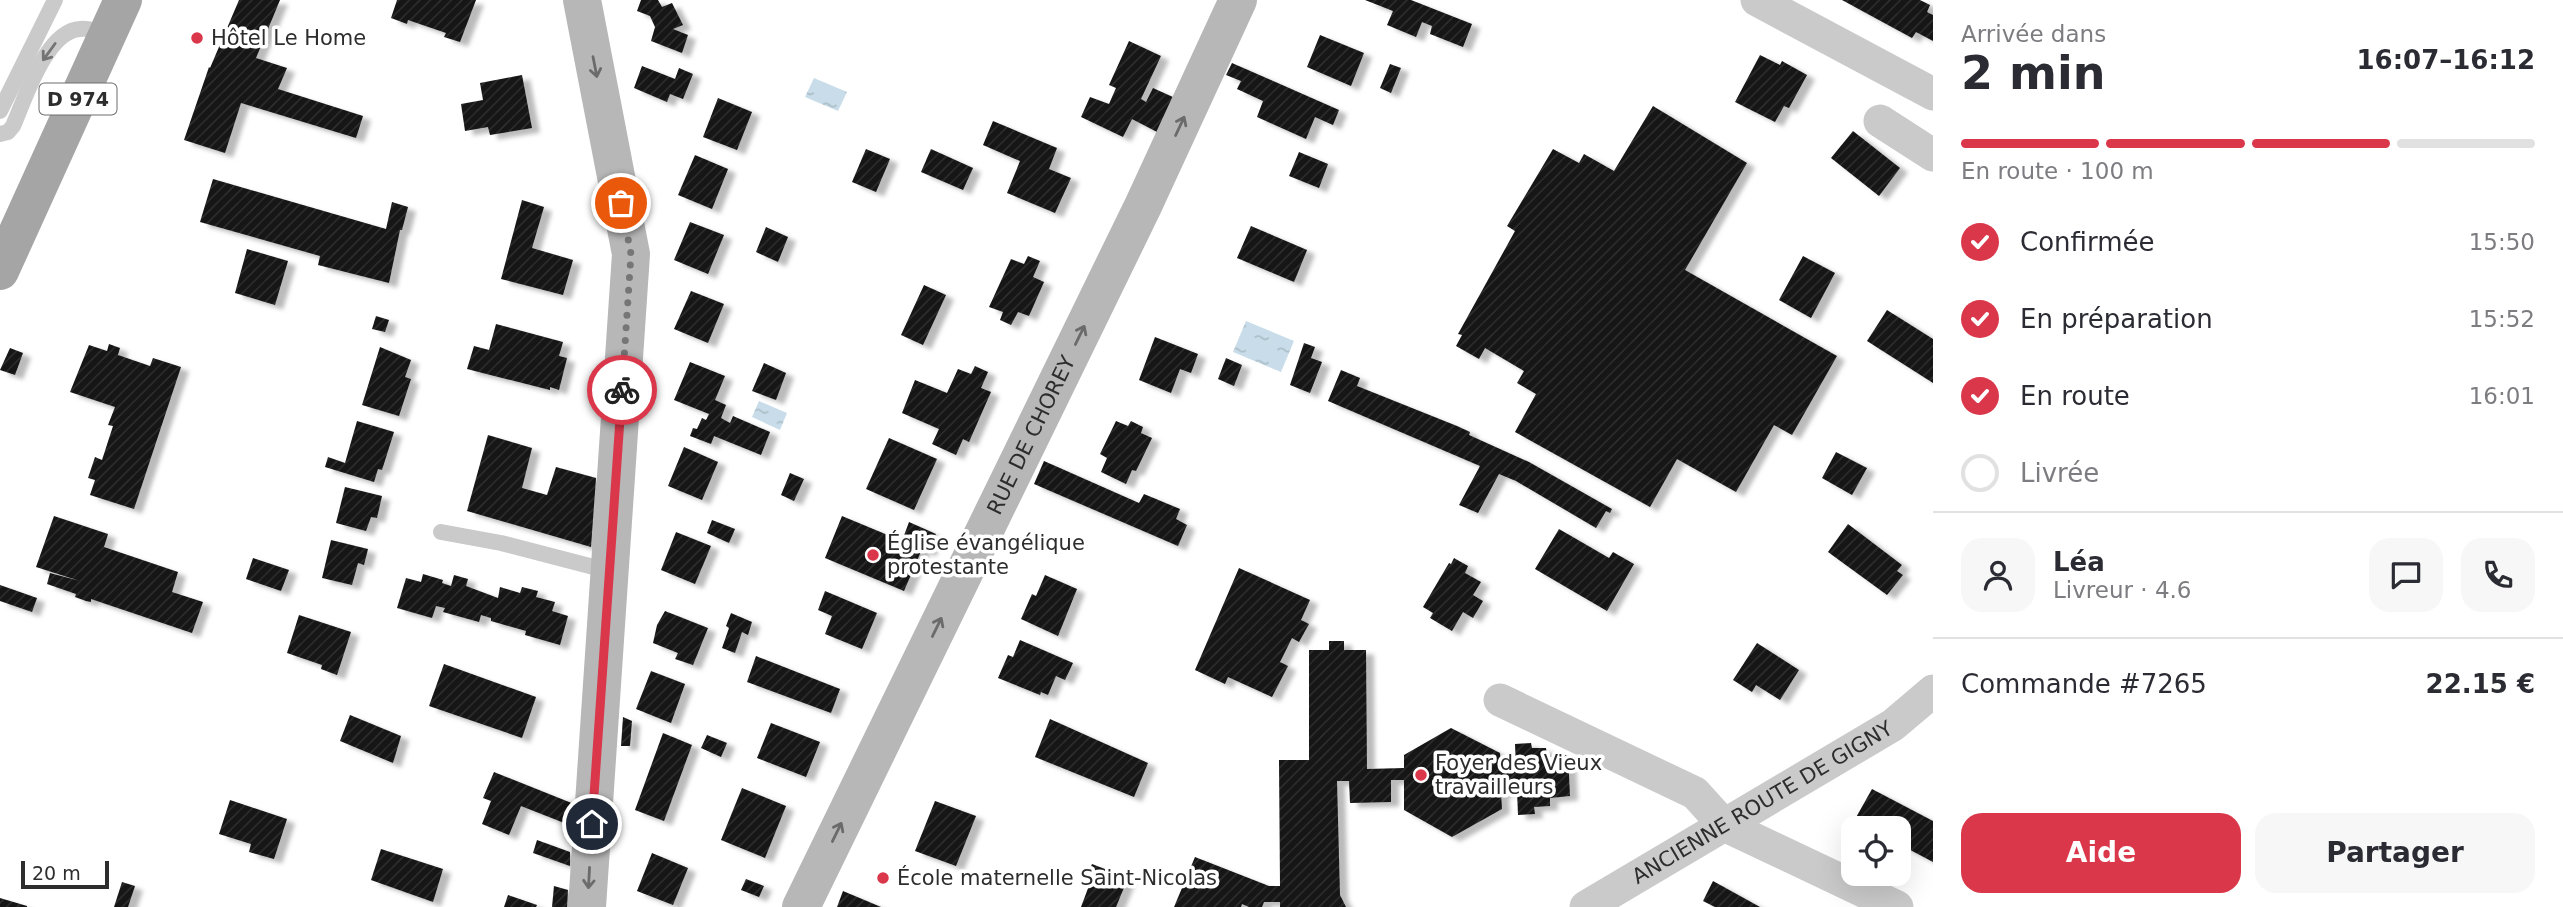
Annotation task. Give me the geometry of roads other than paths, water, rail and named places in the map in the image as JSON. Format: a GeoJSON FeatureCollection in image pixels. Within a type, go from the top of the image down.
{"type":"FeatureCollection","features":[{"type":"Feature","properties":{"kind":"main road","name":"D 974"},"geometry":{"type":"LineString","coordinates":[[0,271],[123,0]]}},
{"type":"Feature","properties":{"kind":"street"},"geometry":{"type":"LineString","coordinates":[[582,0],[631,254],[587,907]]}},
{"type":"Feature","properties":{"kind":"street","name":"RUE DE CHOREY"},"geometry":{"type":"LineString","coordinates":[[801,907],[1138,217],[1238,0]]}},
{"type":"Feature","properties":{"kind":"street"},"geometry":{"type":"LineString","coordinates":[[1757,0],[1933,94]]}},
{"type":"Feature","properties":{"kind":"street"},"geometry":{"type":"LineString","coordinates":[[1880,121],[1932,151]]}},
{"type":"Feature","properties":{"kind":"street","name":"ANCIENNE ROUTE DE GIGNY"},"geometry":{"type":"LineString","coordinates":[[1586,907],[1893,725],[1933,691]]}},
{"type":"Feature","properties":{"kind":"street"},"geometry":{"type":"LineString","coordinates":[[1500,700],[1695,793],[1724,825],[1897,907]]}},
{"type":"Feature","properties":{"kind":"lane"},"geometry":{"type":"LineString","coordinates":[[0,111],[55,0]]}},
{"type":"Feature","properties":{"kind":"lane"},"geometry":{"type":"LineString","coordinates":[[0,134],[8,132],[13,126],[49,49],[69,32],[78,29],[94,30],[107,35]]}},
{"type":"Feature","properties":{"kind":"lane"},"geometry":{"type":"LineString","coordinates":[[441,532],[501,543],[609,571]]}},
{"type":"Feature","properties":{"kind":"water"},"geometry":{"type":"Polygon","coordinates":[[[814,78],[847,92],[838,111],[805,97],[814,78]]]}},
{"type":"Feature","properties":{"kind":"water"},"geometry":{"type":"Polygon","coordinates":[[[1246,321],[1294,341],[1281,372],[1233,352],[1246,321]]]}},
{"type":"Feature","properties":{"kind":"water"},"geometry":{"type":"Polygon","coordinates":[[[759,401],[787,413],[780,430],[752,417],[759,401]]]}},
{"type":"Feature","properties":{"kind":"place","name":"Hôtel Le Home"},"geometry":{"type":"Point","coordinates":[197,38]}},
{"type":"Feature","properties":{"kind":"place","name":"Église évangélique protestante"},"geometry":{"type":"Point","coordinates":[873,555]}},
{"type":"Feature","properties":{"kind":"place","name":"Foyer des Vieux travailleurs"},"geometry":{"type":"Point","coordinates":[1421,775]}},
{"type":"Feature","properties":{"kind":"place","name":"École maternelle Saint-Nicolas"},"geometry":{"type":"Point","coordinates":[883,878]}}]}
